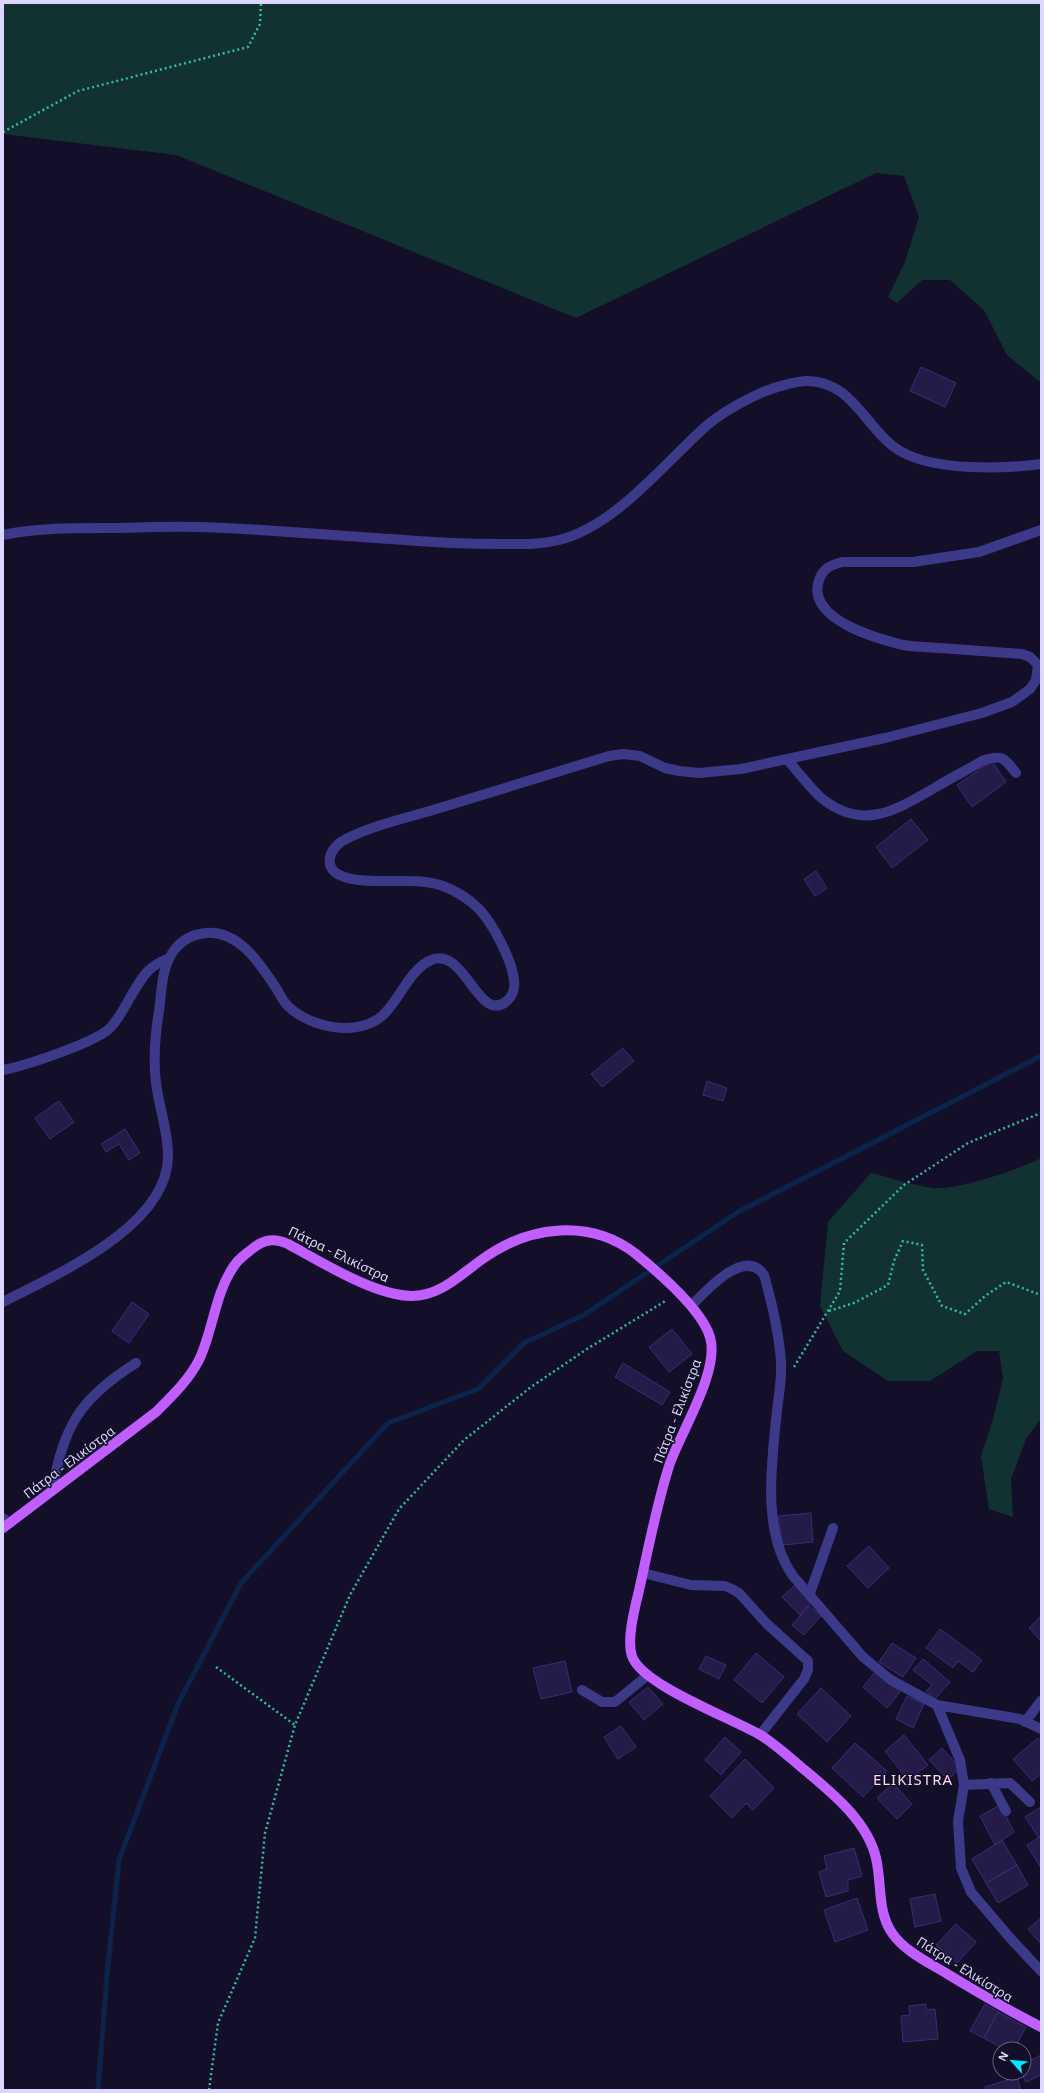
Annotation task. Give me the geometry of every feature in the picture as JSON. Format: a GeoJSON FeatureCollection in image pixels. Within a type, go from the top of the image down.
{"type":"FeatureCollection","features":[{"type":"Feature","properties":{"kind":"main road","name":"Πάτρα - Ελικίστρα"},"geometry":{"type":"LineString","coordinates":[[5,1523],[52,1491],[156,1412],[189,1378],[208,1340],[220,1295],[231,1270],[244,1255],[268,1239],[277,1239],[288,1244],[380,1290],[398,1295],[415,1296],[433,1292],[453,1282],[502,1247],[525,1236],[541,1231],[565,1230],[589,1232],[607,1238],[633,1252],[692,1305],[710,1335],[712,1359],[702,1389],[671,1461],[660,1501],[643,1573],[630,1646],[632,1656],[637,1666],[648,1676],[663,1685],[760,1735],[819,1782],[853,1816],[868,1838],[877,1862],[880,1893],[884,1913],[892,1933],[914,1953],[1011,2012],[1041,2027]]}},
{"type":"Feature","properties":{"kind":"street"},"geometry":{"type":"LineString","coordinates":[[3,535],[53,528],[200,527],[460,544],[536,544],[561,539],[583,532],[614,512],[708,425],[741,403],[777,386],[806,381],[826,383],[842,392],[862,410],[879,434],[890,443],[903,452],[927,461],[970,467],[1041,464]]}},
{"type":"Feature","properties":{"kind":"street"},"geometry":{"type":"LineString","coordinates":[[3,1302],[73,1266],[124,1232],[154,1200],[164,1182],[168,1152],[156,1084],[154,1052],[164,971],[169,958],[178,945],[197,934],[212,933],[230,937],[248,951],[265,971],[287,1006],[303,1017],[325,1025],[350,1028],[368,1023],[381,1016],[418,969],[427,962],[437,958],[446,958],[455,963],[480,997],[487,1002],[497,1004],[504,1003],[514,988],[515,981],[510,965],[491,925],[473,904],[441,885],[412,880],[364,880],[337,875],[332,870],[330,856],[337,844],[379,826],[609,756],[623,754],[640,756],[665,768],[679,772],[699,773],[741,769],[885,738],[982,713],[1012,702],[1023,694],[1036,680],[1038,672],[1035,661],[1022,654],[904,645],[863,632],[840,622],[824,608],[818,599],[816,590],[825,569],[832,564],[842,562],[913,562],[979,552],[1041,530]]}},
{"type":"Feature","properties":{"kind":"street"},"geometry":{"type":"LineString","coordinates":[[787,759],[819,796],[833,805],[859,815],[870,816],[895,811],[982,761],[994,757],[1003,758],[1016,773]]}},
{"type":"Feature","properties":{"kind":"street"},"geometry":{"type":"LineString","coordinates":[[3,1070],[21,1066],[70,1048],[99,1036],[110,1029],[148,971],[169,958]]}},
{"type":"Feature","properties":{"kind":"street"},"geometry":{"type":"LineString","coordinates":[[692,1305],[725,1274],[736,1268],[749,1265],[760,1270],[764,1275],[776,1325],[781,1363],[774,1436],[771,1510],[776,1540],[786,1565],[793,1576],[810,1593],[863,1657],[891,1680],[937,1705],[1026,1722],[1041,1730]]}},
{"type":"Feature","properties":{"kind":"street"},"geometry":{"type":"LineString","coordinates":[[52,1491],[62,1446],[71,1424],[85,1404],[117,1375],[136,1363]]}},
{"type":"Feature","properties":{"kind":"street"},"geometry":{"type":"LineString","coordinates":[[810,1593],[833,1528]]}},
{"type":"Feature","properties":{"kind":"street"},"geometry":{"type":"LineString","coordinates":[[643,1573],[691,1585],[719,1585],[732,1589],[739,1593],[766,1623],[808,1661],[808,1670],[804,1679],[760,1735]]}},
{"type":"Feature","properties":{"kind":"street"},"geometry":{"type":"LineString","coordinates":[[582,1690],[602,1702],[615,1702],[648,1676]]}},
{"type":"Feature","properties":{"kind":"street"},"geometry":{"type":"LineString","coordinates":[[1026,1722],[1041,1702]]}},
{"type":"Feature","properties":{"kind":"street"},"geometry":{"type":"LineString","coordinates":[[937,1705],[960,1760],[964,1784],[958,1821],[961,1868],[971,1892],[1011,1939],[1041,1971]]}},
{"type":"Feature","properties":{"kind":"street"},"geometry":{"type":"LineString","coordinates":[[991,1783],[1006,1811]]}},
{"type":"Feature","properties":{"kind":"street"},"geometry":{"type":"LineString","coordinates":[[964,1784],[1010,1783],[1030,1802]]}},
{"type":"Feature","properties":{"kind":"path"},"geometry":{"type":"LineString","coordinates":[[3,132],[78,91],[248,47],[260,24],[261,3]]}},
{"type":"Feature","properties":{"kind":"path"},"geometry":{"type":"LineString","coordinates":[[791,1372],[840,1291],[844,1243],[904,1185],[968,1143],[1041,1113]]}},
{"type":"Feature","properties":{"kind":"path"},"geometry":{"type":"LineString","coordinates":[[828,1311],[854,1303],[888,1285],[894,1261],[903,1241],[922,1245],[923,1270],[942,1306],[965,1314],[985,1296],[1006,1282],[1041,1295]]}},
{"type":"Feature","properties":{"kind":"path"},"geometry":{"type":"LineString","coordinates":[[209,2090],[218,2023],[255,1938],[265,1833],[295,1725],[350,1595],[399,1508],[464,1440],[531,1387],[587,1349],[678,1293]]}},
{"type":"Feature","properties":{"kind":"path"},"geometry":{"type":"LineString","coordinates":[[216,1667],[295,1725]]}},
{"type":"Feature","properties":{"kind":"green space"},"geometry":{"type":"Polygon","coordinates":[[[3,3],[1041,3],[1041,383],[1007,355],[984,310],[950,280],[922,280],[897,303],[888,297],[905,262],[919,217],[904,176],[876,173],[576,318],[176,155],[3,134],[3,3]]]}},
{"type":"Feature","properties":{"kind":"green space"},"geometry":{"type":"Polygon","coordinates":[[[1041,1158],[1041,1419],[1026,1439],[1011,1479],[1013,1517],[989,1509],[981,1456],[992,1423],[1003,1378],[999,1351],[977,1351],[930,1381],[888,1381],[843,1351],[820,1306],[828,1222],[871,1173],[917,1185],[943,1188],[972,1183],[1019,1168],[1041,1158]]]}},
{"type":"Feature","properties":{"kind":"building"},"geometry":{"type":"Polygon","coordinates":[[[921,367],[956,383],[945,407],[910,391],[921,367]]]}},
{"type":"Feature","properties":{"kind":"building"},"geometry":{"type":"Polygon","coordinates":[[[992,761],[1006,782],[972,807],[957,785],[992,761]]]}},
{"type":"Feature","properties":{"kind":"building"},"geometry":{"type":"Polygon","coordinates":[[[911,819],[928,840],[892,868],[876,847],[911,819]]]}},
{"type":"Feature","properties":{"kind":"building"},"geometry":{"type":"Polygon","coordinates":[[[816,871],[827,888],[815,896],[804,879],[816,871]]]}},
{"type":"Feature","properties":{"kind":"building"},"geometry":{"type":"Polygon","coordinates":[[[623,1048],[634,1061],[602,1087],[591,1074],[623,1048]]]}},
{"type":"Feature","properties":{"kind":"building"},"geometry":{"type":"Polygon","coordinates":[[[707,1081],[727,1088],[723,1101],[703,1095],[707,1081]]]}},
{"type":"Feature","properties":{"kind":"building"},"geometry":{"type":"Polygon","coordinates":[[[59,1101],[74,1122],[50,1139],[35,1118],[59,1101]]]}},
{"type":"Feature","properties":{"kind":"building"},"geometry":{"type":"Polygon","coordinates":[[[125,1129],[140,1153],[129,1160],[119,1144],[106,1152],[101,1144],[125,1129]]]}},
{"type":"Feature","properties":{"kind":"building"},"geometry":{"type":"Polygon","coordinates":[[[132,1302],[149,1314],[129,1343],[112,1331],[132,1302]]]}},
{"type":"Feature","properties":{"kind":"building"},"geometry":{"type":"Polygon","coordinates":[[[672,1329],[692,1354],[669,1372],[649,1347],[672,1329]]]}},
{"type":"Feature","properties":{"kind":"building"},"geometry":{"type":"Polygon","coordinates":[[[623,1363],[670,1392],[662,1405],[615,1377],[623,1363]]]}},
{"type":"Feature","properties":{"kind":"building"},"geometry":{"type":"Polygon","coordinates":[[[811,1513],[813,1542],[783,1545],[778,1516],[811,1513]]]}},
{"type":"Feature","properties":{"kind":"building"},"geometry":{"type":"Polygon","coordinates":[[[869,1546],[889,1568],[868,1588],[847,1566],[869,1546]]]}},
{"type":"Feature","properties":{"kind":"building"},"geometry":{"type":"Polygon","coordinates":[[[795,1585],[812,1601],[800,1615],[782,1597],[795,1585]]]}},
{"type":"Feature","properties":{"kind":"building"},"geometry":{"type":"Polygon","coordinates":[[[809,1606],[821,1616],[804,1635],[792,1625],[809,1606]]]}},
{"type":"Feature","properties":{"kind":"building"},"geometry":{"type":"Polygon","coordinates":[[[1041,1616],[1041,1641],[1029,1628],[1041,1616]]]}},
{"type":"Feature","properties":{"kind":"building"},"geometry":{"type":"Polygon","coordinates":[[[940,1629],[982,1660],[973,1672],[958,1661],[953,1668],[926,1648],[940,1629]]]}},
{"type":"Feature","properties":{"kind":"building"},"geometry":{"type":"Polygon","coordinates":[[[892,1643],[916,1658],[903,1677],[879,1662],[892,1643]]]}},
{"type":"Feature","properties":{"kind":"building"},"geometry":{"type":"Polygon","coordinates":[[[756,1653],[784,1677],[762,1703],[734,1680],[756,1653]]]}},
{"type":"Feature","properties":{"kind":"building"},"geometry":{"type":"Polygon","coordinates":[[[706,1656],[726,1665],[719,1679],[699,1669],[706,1656]]]}},
{"type":"Feature","properties":{"kind":"building"},"geometry":{"type":"Polygon","coordinates":[[[923,1659],[950,1682],[935,1699],[926,1691],[932,1685],[913,1670],[923,1659]]]}},
{"type":"Feature","properties":{"kind":"building"},"geometry":{"type":"Polygon","coordinates":[[[565,1661],[572,1692],[541,1699],[533,1668],[565,1661]]]}},
{"type":"Feature","properties":{"kind":"building"},"geometry":{"type":"Polygon","coordinates":[[[875,1672],[900,1692],[887,1708],[863,1687],[875,1672]]]}},
{"type":"Feature","properties":{"kind":"building"},"geometry":{"type":"Polygon","coordinates":[[[648,1687],[663,1704],[644,1720],[629,1702],[648,1687]]]}},
{"type":"Feature","properties":{"kind":"building"},"geometry":{"type":"Polygon","coordinates":[[[821,1688],[851,1716],[827,1742],[797,1714],[821,1688]]]}},
{"type":"Feature","properties":{"kind":"building"},"geometry":{"type":"Polygon","coordinates":[[[907,1696],[924,1704],[913,1728],[896,1719],[907,1696]]]}},
{"type":"Feature","properties":{"kind":"building"},"geometry":{"type":"Polygon","coordinates":[[[621,1726],[636,1747],[618,1759],[604,1737],[621,1726]]]}},
{"type":"Feature","properties":{"kind":"building"},"geometry":{"type":"Polygon","coordinates":[[[904,1735],[928,1765],[908,1780],[885,1751],[904,1735]]]}},
{"type":"Feature","properties":{"kind":"building"},"geometry":{"type":"Polygon","coordinates":[[[725,1737],[741,1752],[721,1775],[705,1760],[725,1737]]]}},
{"type":"Feature","properties":{"kind":"building"},"geometry":{"type":"Polygon","coordinates":[[[1038,1738],[1041,1741],[1041,1774],[1032,1781],[1013,1759],[1038,1738]]]}},
{"type":"Feature","properties":{"kind":"building"},"geometry":{"type":"Polygon","coordinates":[[[855,1743],[887,1771],[863,1797],[832,1768],[855,1743]]]}},
{"type":"Feature","properties":{"kind":"building"},"geometry":{"type":"Polygon","coordinates":[[[942,1748],[960,1768],[948,1780],[929,1760],[942,1748]]]}},
{"type":"Feature","properties":{"kind":"building"},"geometry":{"type":"Polygon","coordinates":[[[745,1759],[774,1788],[753,1810],[746,1803],[732,1818],[710,1796],[745,1759]]]}},
{"type":"Feature","properties":{"kind":"building"},"geometry":{"type":"Polygon","coordinates":[[[893,1783],[912,1804],[897,1819],[877,1798],[893,1783]]]}},
{"type":"Feature","properties":{"kind":"building"},"geometry":{"type":"Polygon","coordinates":[[[1000,1805],[1014,1832],[995,1845],[980,1816],[1000,1805]]]}},
{"type":"Feature","properties":{"kind":"building"},"geometry":{"type":"Polygon","coordinates":[[[1041,1807],[1041,1836],[1039,1838],[1025,1817],[1041,1807]]]}},
{"type":"Feature","properties":{"kind":"building"},"geometry":{"type":"Polygon","coordinates":[[[1041,1836],[1041,1868],[1027,1845],[1041,1836]]]}},
{"type":"Feature","properties":{"kind":"building"},"geometry":{"type":"Polygon","coordinates":[[[1002,1840],[1017,1865],[986,1883],[972,1859],[1002,1840]]]}},
{"type":"Feature","properties":{"kind":"building"},"geometry":{"type":"Polygon","coordinates":[[[854,1848],[862,1876],[848,1880],[848,1891],[826,1897],[819,1872],[827,1869],[824,1856],[854,1848]]]}},
{"type":"Feature","properties":{"kind":"building"},"geometry":{"type":"Polygon","coordinates":[[[1017,1865],[1028,1885],[998,1903],[986,1883],[1017,1865]]]}},
{"type":"Feature","properties":{"kind":"building"},"geometry":{"type":"Polygon","coordinates":[[[935,1894],[941,1921],[915,1927],[910,1899],[935,1894]]]}},
{"type":"Feature","properties":{"kind":"building"},"geometry":{"type":"Polygon","coordinates":[[[857,1898],[868,1930],[835,1942],[824,1910],[857,1898]]]}},
{"type":"Feature","properties":{"kind":"building"},"geometry":{"type":"Polygon","coordinates":[[[1041,1918],[1041,1944],[1028,1929],[1041,1918]]]}},
{"type":"Feature","properties":{"kind":"building"},"geometry":{"type":"Polygon","coordinates":[[[956,1924],[976,1942],[957,1963],[936,1945],[956,1924]]]}},
{"type":"Feature","properties":{"kind":"building"},"geometry":{"type":"Polygon","coordinates":[[[926,2004],[926,2010],[935,2009],[938,2039],[903,2042],[901,2016],[910,2015],[909,2006],[926,2004]]]}},
{"type":"Feature","properties":{"kind":"building"},"geometry":{"type":"Polygon","coordinates":[[[985,2004],[998,2012],[984,2038],[970,2031],[985,2004]]]}},
{"type":"Feature","properties":{"kind":"building"},"geometry":{"type":"Polygon","coordinates":[[[998,2012],[1026,2027],[1018,2041],[992,2041],[992,2042],[984,2038],[998,2012]]]}},
{"type":"Feature","properties":{"kind":"building"},"geometry":{"type":"Polygon","coordinates":[[[1041,2055],[1041,2075],[1032,2079],[1032,2060],[1041,2055]]]}},
{"type":"Feature","properties":{"kind":"building"},"geometry":{"type":"Polygon","coordinates":[[[1004,2081],[1018,2081],[1021,2090],[986,2090],[985,2087],[1004,2081]]]}},
{"type":"Feature","properties":{"kind":"waterway"},"geometry":{"type":"LineString","coordinates":[[98,2090],[107,1975],[119,1860],[178,1704],[241,1583],[388,1423],[478,1389],[524,1343],[584,1315],[738,1212],[1041,1056]]}},
{"type":"Feature","properties":{"kind":"district","name":"ELIKISTRA"},"geometry":{"type":"Point","coordinates":[913,1779]}}]}
